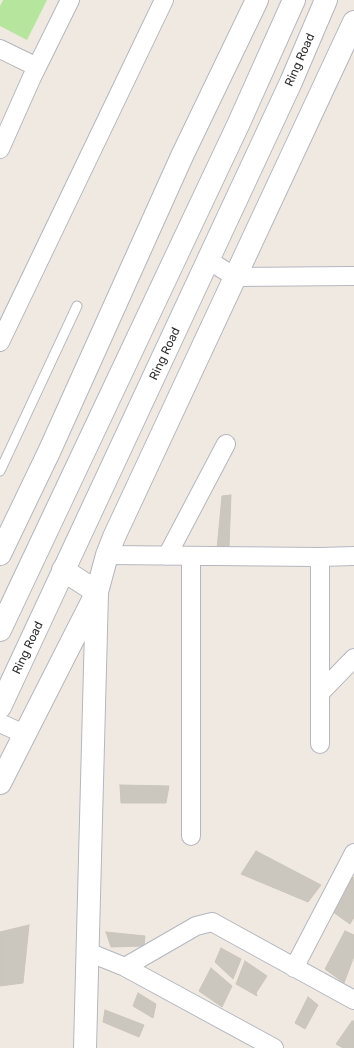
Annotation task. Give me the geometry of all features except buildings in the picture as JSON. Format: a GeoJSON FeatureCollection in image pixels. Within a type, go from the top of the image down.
{"type":"FeatureCollection","features":[{"type":"Feature","properties":{"kind":"street"},"geometry":{"type":"LineString","coordinates":[[0,149],[37,67],[70,0]]}},
{"type":"Feature","properties":{"kind":"street"},"geometry":{"type":"LineString","coordinates":[[0,342],[164,0]]}},
{"type":"Feature","properties":{"kind":"street"},"geometry":{"type":"LineString","coordinates":[[0,554],[49,452],[182,156],[257,0]]}},
{"type":"Feature","properties":{"kind":"street"},"geometry":{"type":"LineString","coordinates":[[0,630],[235,132],[294,0]]}},
{"type":"Feature","properties":{"kind":"street","name":"Ring Road"},"geometry":{"type":"LineString","coordinates":[[0,707],[291,82],[326,0]]}},
{"type":"Feature","properties":{"kind":"street"},"geometry":{"type":"LineString","coordinates":[[3,769],[24,734],[97,592],[107,555],[175,404],[354,22]]}},
{"type":"Feature","properties":{"kind":"street"},"geometry":{"type":"LineString","coordinates":[[0,49],[37,67]]}},
{"type":"Feature","properties":{"kind":"street"},"geometry":{"type":"LineString","coordinates":[[208,260],[235,276],[354,276]]}},
{"type":"Feature","properties":{"kind":"street"},"geometry":{"type":"LineString","coordinates":[[148,390],[175,404]]}},
{"type":"Feature","properties":{"kind":"street"},"geometry":{"type":"LineString","coordinates":[[167,556],[226,444]]}},
{"type":"Feature","properties":{"kind":"street"},"geometry":{"type":"LineString","coordinates":[[49,452],[77,466]]}},
{"type":"Feature","properties":{"kind":"street"},"geometry":{"type":"LineString","coordinates":[[107,555],[354,556]]}},
{"type":"Feature","properties":{"kind":"street"},"geometry":{"type":"LineString","coordinates":[[191,556],[191,836]]}},
{"type":"Feature","properties":{"kind":"street"},"geometry":{"type":"LineString","coordinates":[[320,557],[320,744]]}},
{"type":"Feature","properties":{"kind":"street"},"geometry":{"type":"LineString","coordinates":[[63,570],[97,592]]}},
{"type":"Feature","properties":{"kind":"street"},"geometry":{"type":"LineString","coordinates":[[85,1048],[97,592]]}},
{"type":"Feature","properties":{"kind":"street"},"geometry":{"type":"LineString","coordinates":[[320,692],[354,658]]}},
{"type":"Feature","properties":{"kind":"street"},"geometry":{"type":"LineString","coordinates":[[0,723],[24,734]]}},
{"type":"Feature","properties":{"kind":"street"},"geometry":{"type":"LineString","coordinates":[[294,968],[354,854]]}},
{"type":"Feature","properties":{"kind":"street"},"geometry":{"type":"LineString","coordinates":[[125,967],[196,926],[212,922],[354,1000]]}},
{"type":"Feature","properties":{"kind":"street"},"geometry":{"type":"LineString","coordinates":[[88,952],[125,967],[274,1048]]}},
{"type":"Feature","properties":{"kind":"lane"},"geometry":{"type":"LineString","coordinates":[[0,471],[77,306]]}},
{"type":"Feature","properties":{"kind":"green space"},"geometry":{"type":"Polygon","coordinates":[[[3,0],[47,0],[27,40],[0,26],[0,6],[3,0]]]}}]}
